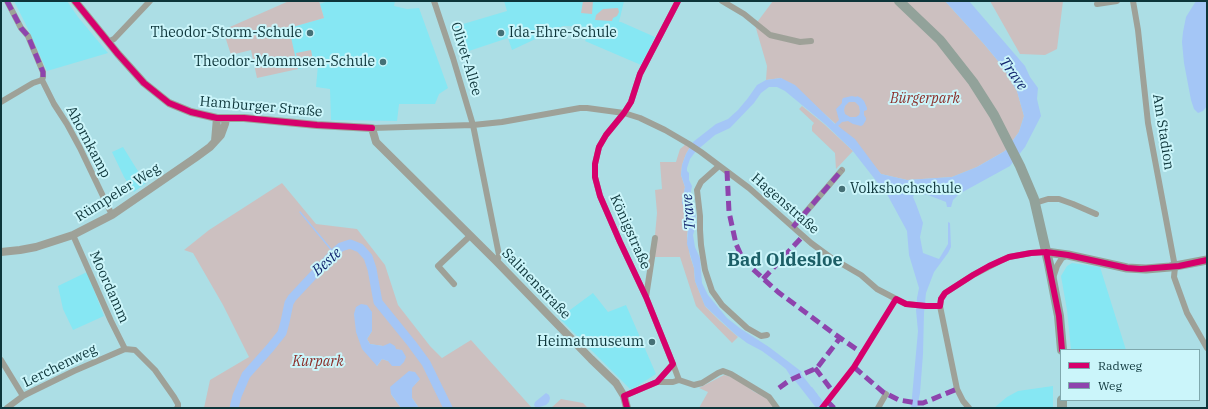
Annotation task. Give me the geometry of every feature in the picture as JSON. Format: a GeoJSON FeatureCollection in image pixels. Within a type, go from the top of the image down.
{"type":"FeatureCollection","features":[{"type":"Feature","properties":{"kind":"main road"},"geometry":{"type":"LineString","coordinates":[[899,1],[937,37],[963,69],[988,104],[1020,166],[1035,203],[1059,316],[1062,349]]}},
{"type":"Feature","properties":{"kind":"main road"},"geometry":{"type":"LineString","coordinates":[[1046,252],[1068,255],[1127,268],[1146,269],[1175,267],[1207,260]]}},
{"type":"Feature","properties":{"kind":"street","name":"Ahornkamp"},"geometry":{"type":"LineString","coordinates":[[7,1],[21,28],[28,36],[43,72],[42,80],[54,104],[80,148],[112,215]]}},
{"type":"Feature","properties":{"kind":"street","name":"Hamburger Straße"},"geometry":{"type":"LineString","coordinates":[[75,1],[144,83],[169,103],[191,112],[217,118],[244,118],[318,125],[372,128],[473,125],[510,121],[580,108],[594,108],[624,113],[640,118],[666,130],[701,152]]}},
{"type":"Feature","properties":{"kind":"street"},"geometry":{"type":"LineString","coordinates":[[108,42],[114,39],[150,1]]}},
{"type":"Feature","properties":{"kind":"street","name":"Olivet-Allee"},"geometry":{"type":"LineString","coordinates":[[434,1],[473,125],[499,255],[497,262]]}},
{"type":"Feature","properties":{"kind":"street","name":"Königstraße"},"geometry":{"type":"LineString","coordinates":[[678,1],[640,74],[631,102],[606,135],[599,147],[595,177],[598,189],[620,242],[646,297],[679,380]]}},
{"type":"Feature","properties":{"kind":"street"},"geometry":{"type":"LineString","coordinates":[[722,1],[745,14],[764,32],[770,35],[800,42],[811,41]]}},
{"type":"Feature","properties":{"kind":"street"},"geometry":{"type":"LineString","coordinates":[[1097,4],[1116,1]]}},
{"type":"Feature","properties":{"kind":"street","name":"Am Stadion"},"geometry":{"type":"LineString","coordinates":[[1133,1],[1138,30],[1148,123],[1175,267],[1174,277],[1187,313],[1207,348]]}},
{"type":"Feature","properties":{"kind":"street"},"geometry":{"type":"LineString","coordinates":[[1,102],[42,80]]}},
{"type":"Feature","properties":{"kind":"street"},"geometry":{"type":"LineString","coordinates":[[215,141],[217,118]]}},
{"type":"Feature","properties":{"kind":"street","name":"Rümpeler Weg"},"geometry":{"type":"LineString","coordinates":[[1,252],[36,247],[73,235],[112,215],[203,153],[221,135],[226,118]]}},
{"type":"Feature","properties":{"kind":"street","name":"Salinenstraße"},"geometry":{"type":"LineString","coordinates":[[372,128],[376,142],[616,383],[624,396]]}},
{"type":"Feature","properties":{"kind":"street","name":"Hagenstraße"},"geometry":{"type":"LineString","coordinates":[[701,152],[749,188],[830,258],[860,275],[877,289],[902,302],[915,305],[940,306]]}},
{"type":"Feature","properties":{"kind":"street"},"geometry":{"type":"LineString","coordinates":[[719,166],[701,182],[697,190],[701,245],[706,270],[712,291],[722,305],[748,328],[761,336],[767,335]]}},
{"type":"Feature","properties":{"kind":"street"},"geometry":{"type":"LineString","coordinates":[[793,227],[842,170]]}},
{"type":"Feature","properties":{"kind":"street"},"geometry":{"type":"LineString","coordinates":[[1035,203],[1048,199],[1059,199],[1096,214]]}},
{"type":"Feature","properties":{"kind":"street","name":"Moordamm"},"geometry":{"type":"LineString","coordinates":[[73,235],[125,349]]}},
{"type":"Feature","properties":{"kind":"street"},"geometry":{"type":"LineString","coordinates":[[454,284],[438,266],[470,236]]}},
{"type":"Feature","properties":{"kind":"street"},"geometry":{"type":"LineString","coordinates":[[646,297],[655,238]]}},
{"type":"Feature","properties":{"kind":"street"},"geometry":{"type":"LineString","coordinates":[[969,408],[963,401],[957,389],[940,306],[941,299],[945,293],[989,266],[1009,257],[1031,252],[1046,252]]}},
{"type":"Feature","properties":{"kind":"street"},"geometry":{"type":"LineString","coordinates":[[1052,279],[1062,258],[1068,255]]}},
{"type":"Feature","properties":{"kind":"street"},"geometry":{"type":"LineString","coordinates":[[125,349],[135,350],[155,369],[178,404],[177,408]]}},
{"type":"Feature","properties":{"kind":"street","name":"Lerchenweg"},"geometry":{"type":"LineString","coordinates":[[7,408],[23,396],[74,371],[125,349]]}},
{"type":"Feature","properties":{"kind":"street"},"geometry":{"type":"LineString","coordinates":[[1,360],[23,396]]}},
{"type":"Feature","properties":{"kind":"street"},"geometry":{"type":"LineString","coordinates":[[627,408],[624,396],[657,382],[673,364]]}},
{"type":"Feature","properties":{"kind":"street"},"geometry":{"type":"LineString","coordinates":[[657,382],[667,383],[679,380],[698,384],[706,382],[723,371],[741,379],[770,397],[777,408]]}},
{"type":"Feature","properties":{"kind":"street"},"geometry":{"type":"LineString","coordinates":[[878,408],[886,394]]}},
{"type":"Feature","properties":{"kind":"shaded area"},"geometry":{"type":"Polygon","coordinates":[[[14,1],[67,1],[78,17],[108,53],[47,71],[14,1]]]}},
{"type":"Feature","properties":{"kind":"shaded area","name":"Theodor-Mommsen-Schule"},"geometry":{"type":"Polygon","coordinates":[[[328,1],[395,1],[394,6],[407,9],[419,8],[448,88],[439,94],[435,104],[399,104],[397,121],[331,120],[330,89],[316,87],[318,65],[298,69],[288,28],[324,18],[320,4],[328,1]]]}},
{"type":"Feature","properties":{"kind":"shaded area","name":"Ida-Ehre-Schule"},"geometry":{"type":"Polygon","coordinates":[[[504,1],[624,1],[619,22],[655,37],[641,65],[585,41],[594,27],[563,26],[512,50],[508,38],[460,54],[453,27],[507,11],[504,1]]]}},
{"type":"Feature","properties":{"kind":"shaded area"},"geometry":{"type":"Polygon","coordinates":[[[123,147],[146,183],[134,192],[124,177],[112,152],[123,147]]]}},
{"type":"Feature","properties":{"kind":"shaded area"},"geometry":{"type":"Polygon","coordinates":[[[1072,263],[1100,267],[1126,349],[1071,349],[1067,310],[1061,276],[1067,266],[1072,263]]]}},
{"type":"Feature","properties":{"kind":"shaded area"},"geometry":{"type":"Polygon","coordinates":[[[87,272],[104,316],[73,330],[63,309],[58,286],[87,272]]]}},
{"type":"Feature","properties":{"kind":"shaded area"},"geometry":{"type":"Polygon","coordinates":[[[593,293],[608,312],[626,305],[656,374],[631,390],[559,318],[593,293]]]}},
{"type":"Feature","properties":{"kind":"shaded area"},"geometry":{"type":"Polygon","coordinates":[[[1053,386],[1053,408],[994,408],[1007,397],[1018,391],[1053,386]]]}},
{"type":"Feature","properties":{"kind":"green space"},"geometry":{"type":"Polygon","coordinates":[[[289,1],[319,1],[324,18],[289,28],[298,69],[257,78],[251,50],[231,55],[223,30],[289,1]]]}},
{"type":"Feature","properties":{"kind":"green space"},"geometry":{"type":"Polygon","coordinates":[[[583,1],[593,1],[592,14],[581,13],[583,1]]]}},
{"type":"Feature","properties":{"kind":"green space","name":"Bürgerpark"},"geometry":{"type":"Polygon","coordinates":[[[773,1],[945,1],[1003,67],[1017,91],[1024,116],[1019,132],[1005,151],[977,167],[952,177],[907,180],[881,174],[838,126],[810,101],[781,78],[766,80],[767,66],[755,25],[773,1]]]}},
{"type":"Feature","properties":{"kind":"green space"},"geometry":{"type":"Polygon","coordinates":[[[990,1],[1063,1],[1057,49],[1045,55],[1020,54],[990,1]]]}},
{"type":"Feature","properties":{"kind":"green space"},"geometry":{"type":"Polygon","coordinates":[[[618,8],[619,12],[612,21],[595,20],[596,15],[603,9],[618,8]]]}},
{"type":"Feature","properties":{"kind":"green space"},"geometry":{"type":"Polygon","coordinates":[[[311,50],[313,60],[298,63],[296,53],[311,50]]]}},
{"type":"Feature","properties":{"kind":"green space"},"geometry":{"type":"Polygon","coordinates":[[[802,106],[853,151],[836,169],[835,153],[812,131],[812,126],[814,123],[799,109],[802,106]]]}},
{"type":"Feature","properties":{"kind":"green space"},"geometry":{"type":"Polygon","coordinates":[[[686,144],[690,147],[682,165],[681,175],[685,187],[682,202],[686,212],[688,228],[687,236],[690,256],[694,268],[695,281],[705,306],[738,337],[732,343],[696,306],[680,257],[654,257],[657,240],[655,235],[657,213],[655,190],[662,189],[660,162],[676,162],[680,149],[686,144]]]}},
{"type":"Feature","properties":{"kind":"green space","name":"Kurpark"},"geometry":{"type":"Polygon","coordinates":[[[282,183],[316,224],[357,229],[385,265],[398,305],[430,346],[442,358],[471,340],[532,408],[419,408],[412,398],[412,387],[420,379],[391,394],[401,408],[204,408],[210,380],[249,357],[223,305],[193,253],[184,250],[209,230],[282,183]],[[354,314],[377,366],[382,359],[388,361],[383,346],[370,344],[367,339],[372,331],[354,314]]]}},
{"type":"Feature","properties":{"kind":"green space"},"geometry":{"type":"Polygon","coordinates":[[[724,375],[739,380],[753,391],[768,399],[775,408],[699,408],[708,392],[699,388],[724,375]]]}},
{"type":"Feature","properties":{"kind":"green space"},"geometry":{"type":"Polygon","coordinates":[[[561,399],[583,403],[588,408],[551,408],[561,399]]]}},
{"type":"Feature","properties":{"kind":"water"},"geometry":{"type":"Polygon","coordinates":[[[945,1],[969,1],[1025,66],[1030,77],[1038,88],[1037,99],[1041,116],[1025,147],[1010,166],[959,194],[953,200],[951,207],[947,207],[946,202],[928,195],[915,193],[913,197],[923,223],[920,237],[923,253],[939,259],[948,244],[948,222],[950,223],[951,247],[934,272],[926,293],[920,393],[917,408],[911,408],[918,331],[916,310],[919,288],[909,255],[907,231],[888,196],[852,150],[825,124],[785,91],[777,87],[769,87],[761,93],[754,103],[730,128],[715,135],[696,151],[690,159],[687,171],[689,173],[689,180],[692,186],[690,197],[695,211],[696,225],[693,235],[695,247],[700,258],[702,283],[708,295],[727,318],[802,372],[800,375],[802,380],[799,382],[798,379],[794,380],[786,369],[762,351],[747,343],[735,334],[705,306],[695,281],[694,268],[687,244],[688,228],[686,212],[682,203],[685,187],[681,175],[682,165],[686,154],[693,142],[716,124],[728,119],[738,110],[757,85],[766,80],[781,78],[795,85],[835,124],[839,120],[836,109],[842,103],[843,98],[857,96],[861,98],[867,108],[867,110],[864,111],[866,120],[863,125],[853,124],[848,121],[842,122],[838,126],[855,139],[881,174],[907,180],[952,177],[977,167],[1005,151],[1019,132],[1024,116],[1017,91],[1003,67],[945,1]],[[849,102],[845,106],[845,114],[850,117],[856,117],[860,112],[859,106],[855,102],[849,102]]]}},
{"type":"Feature","properties":{"kind":"water"},"geometry":{"type":"Polygon","coordinates":[[[1196,1],[1207,1],[1207,106],[1203,111],[1198,113],[1194,109],[1191,100],[1184,63],[1182,42],[1186,17],[1196,1]]]}},
{"type":"Feature","properties":{"kind":"water"},"geometry":{"type":"Polygon","coordinates":[[[361,304],[367,305],[372,312],[372,331],[367,339],[370,344],[383,346],[390,343],[395,346],[396,349],[402,350],[406,357],[400,366],[392,366],[388,361],[382,359],[377,366],[362,349],[356,332],[354,314],[356,307],[361,304]]]}},
{"type":"Feature","properties":{"kind":"water"},"geometry":{"type":"Polygon","coordinates":[[[409,371],[415,372],[420,379],[412,388],[412,398],[419,408],[401,408],[391,394],[390,387],[409,371]]]}},
{"type":"Feature","properties":{"kind":"water"},"geometry":{"type":"Polygon","coordinates":[[[812,387],[824,403],[822,405],[824,408],[820,408],[806,390],[812,387]]]}},
{"type":"Feature","properties":{"kind":"water"},"geometry":{"type":"Polygon","coordinates":[[[546,393],[550,398],[549,402],[546,405],[536,408],[534,405],[535,402],[546,393]]]}},
{"type":"Feature","properties":{"kind":"waterway"},"geometry":{"type":"LineString","coordinates":[[300,212],[334,253]]}},
{"type":"Feature","properties":{"kind":"waterway","name":"Beste"},"geometry":{"type":"LineString","coordinates":[[234,408],[237,396],[246,375],[282,333],[289,303],[292,298],[334,253],[341,247],[350,244],[360,248],[368,257],[372,269],[378,302],[426,363],[448,408]]}},
{"type":"Feature","properties":{"kind":"waterway","name":"Trave"},"geometry":{"type":"LineString","coordinates":[[794,372],[822,408]]}},
{"type":"Feature","properties":{"kind":"marked path"},"geometry":{"type":"LineString","coordinates":[[7,1],[21,28],[28,36],[43,72],[42,80]]}},
{"type":"Feature","properties":{"kind":"marked path"},"geometry":{"type":"LineString","coordinates":[[793,227],[842,170]]}},
{"type":"Feature","properties":{"kind":"marked path"},"geometry":{"type":"LineString","coordinates":[[727,171],[729,212],[736,244],[746,263],[778,292],[862,353]]}},
{"type":"Feature","properties":{"kind":"marked path"},"geometry":{"type":"LineString","coordinates":[[763,279],[803,236]]}},
{"type":"Feature","properties":{"kind":"marked path"},"geometry":{"type":"LineString","coordinates":[[779,388],[790,380],[817,368],[840,338]]}},
{"type":"Feature","properties":{"kind":"marked path"},"geometry":{"type":"LineString","coordinates":[[854,367],[883,392],[899,400],[923,403],[957,389]]}},
{"type":"Feature","properties":{"kind":"marked path"},"geometry":{"type":"LineString","coordinates":[[815,368],[834,393]]}},
{"type":"Feature","properties":{"kind":"marked path"},"geometry":{"type":"LineString","coordinates":[[828,402],[834,408]]}},
{"type":"Feature","properties":{"kind":"cycle path"},"geometry":{"type":"LineString","coordinates":[[75,1],[118,54],[144,83],[169,103],[191,112],[217,118],[244,118],[317,125],[372,128]]}},
{"type":"Feature","properties":{"kind":"cycle path"},"geometry":{"type":"LineString","coordinates":[[627,408],[624,396],[657,382],[673,364],[646,297],[600,196],[595,177],[595,164],[599,147],[606,135],[631,102],[640,74],[678,1]]}},
{"type":"Feature","properties":{"kind":"cycle path"},"geometry":{"type":"LineString","coordinates":[[1046,252],[1059,316],[1062,349]]}},
{"type":"Feature","properties":{"kind":"cycle path"},"geometry":{"type":"LineString","coordinates":[[822,408],[854,367],[896,299],[906,304],[940,306],[941,299],[945,293],[973,275],[1009,257],[1031,253],[1046,252],[1068,255],[1127,268],[1141,269],[1179,266],[1207,260]]}},
{"type":"Feature","properties":{"kind":"place","name":"Theodor-Storm-Schule"},"geometry":{"type":"Point","coordinates":[310,33]}},
{"type":"Feature","properties":{"kind":"place","name":"Ida-Ehre-Schule"},"geometry":{"type":"Point","coordinates":[501,33]}},
{"type":"Feature","properties":{"kind":"place","name":"Theodor-Mommsen-Schule"},"geometry":{"type":"Point","coordinates":[383,62]}},
{"type":"Feature","properties":{"kind":"place","name":"Volkshochschule"},"geometry":{"type":"Point","coordinates":[842,189]}},
{"type":"Feature","properties":{"kind":"place","name":"Heimatmuseum"},"geometry":{"type":"Point","coordinates":[652,342]}},
{"type":"Feature","properties":{"kind":"district","name":"Bad Oldesloe"},"geometry":{"type":"Point","coordinates":[785,261]}}]}
